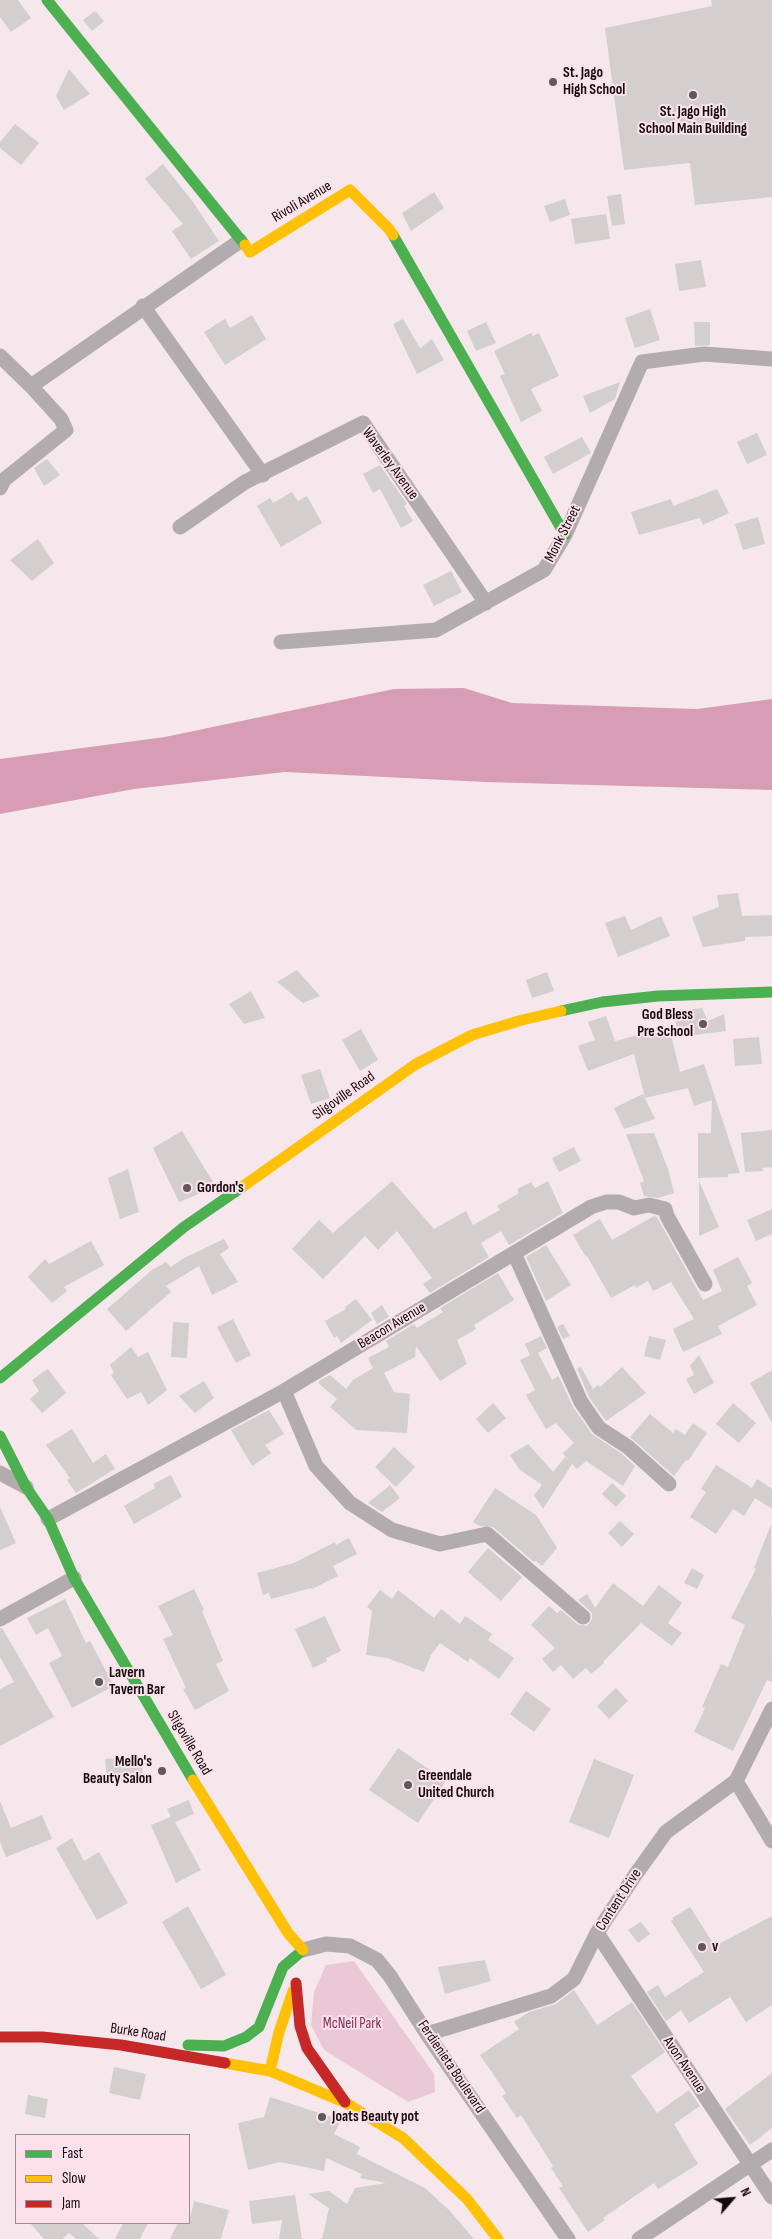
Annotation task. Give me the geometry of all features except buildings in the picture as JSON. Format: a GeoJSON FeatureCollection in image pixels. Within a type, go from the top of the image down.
{"type":"FeatureCollection","features":[{"type":"Feature","properties":{"kind":"street"},"geometry":{"type":"LineString","coordinates":[[31,386],[143,306],[240,241],[47,0]]}},
{"type":"Feature","properties":{"kind":"street","name":"Rivoli Avenue"},"geometry":{"type":"LineString","coordinates":[[240,241],[250,252],[350,190],[389,229],[565,535]]}},
{"type":"Feature","properties":{"kind":"street"},"geometry":{"type":"LineString","coordinates":[[143,306],[263,475]]}},
{"type":"Feature","properties":{"kind":"street","name":"Monk Street"},"geometry":{"type":"LineString","coordinates":[[281,642],[436,630],[544,570],[565,535],[642,362],[704,354],[772,359]]}},
{"type":"Feature","properties":{"kind":"street"},"geometry":{"type":"LineString","coordinates":[[0,356],[61,419],[66,430],[4,480],[0,488]]}},
{"type":"Feature","properties":{"kind":"street","name":"Waverley Avenue"},"geometry":{"type":"LineString","coordinates":[[180,527],[245,482],[263,475],[363,424],[486,603]]}},
{"type":"Feature","properties":{"kind":"street","name":"Sligoville Road"},"geometry":{"type":"LineString","coordinates":[[0,1378],[184,1227],[416,1064],[472,1036],[522,1020],[602,1002],[658,996],[772,992]]}},
{"type":"Feature","properties":{"kind":"street","name":"Beacon Avenue"},"geometry":{"type":"LineString","coordinates":[[48,1520],[284,1391],[591,1206],[606,1202],[619,1202],[634,1208],[648,1205],[665,1209],[667,1216],[706,1284]]}},
{"type":"Feature","properties":{"kind":"street"},"geometry":{"type":"LineString","coordinates":[[514,1254],[581,1402],[599,1428],[628,1448],[669,1484]]}},
{"type":"Feature","properties":{"kind":"street"},"geometry":{"type":"LineString","coordinates":[[284,1391],[316,1466],[350,1503],[392,1530],[440,1544],[487,1534],[583,1617]]}},
{"type":"Feature","properties":{"kind":"street","name":"Sligoville Road"},"geometry":{"type":"LineString","coordinates":[[0,1436],[26,1487],[48,1520],[74,1578],[202,1794],[288,1933],[303,1950]]}},
{"type":"Feature","properties":{"kind":"street"},"geometry":{"type":"LineString","coordinates":[[0,1473],[26,1487]]}},
{"type":"Feature","properties":{"kind":"street"},"geometry":{"type":"LineString","coordinates":[[0,1619],[74,1578]]}},
{"type":"Feature","properties":{"kind":"street","name":"Content Drive"},"geometry":{"type":"LineString","coordinates":[[428,2034],[551,1996],[574,1979],[597,1933],[666,1832],[736,1781],[772,1709]]}},
{"type":"Feature","properties":{"kind":"street"},"geometry":{"type":"LineString","coordinates":[[736,1781],[772,1840]]}},
{"type":"Feature","properties":{"kind":"street","name":"Avon Avenue"},"geometry":{"type":"LineString","coordinates":[[597,1933],[772,2197]]}},
{"type":"Feature","properties":{"kind":"street","name":"Ferdienieta Boulevard"},"geometry":{"type":"LineString","coordinates":[[303,1950],[326,1944],[350,1946],[377,1960],[390,1976],[568,2239]]}},
{"type":"Feature","properties":{"kind":"street"},"geometry":{"type":"LineString","coordinates":[[270,2071],[279,2032],[298,1975],[303,1950]]}},
{"type":"Feature","properties":{"kind":"street"},"geometry":{"type":"LineString","coordinates":[[121,2044],[224,2046],[242,2040],[260,2027],[283,1967],[303,1950]]}},
{"type":"Feature","properties":{"kind":"street"},"geometry":{"type":"LineString","coordinates":[[298,1975],[300,2026],[307,2048],[346,2103],[403,2138],[467,2199],[498,2239]]}},
{"type":"Feature","properties":{"kind":"street","name":"Burke Road"},"geometry":{"type":"LineString","coordinates":[[0,2037],[42,2037],[121,2044],[270,2071],[346,2103]]}},
{"type":"Feature","properties":{"kind":"street"},"geometry":{"type":"LineString","coordinates":[[639,2239],[772,2150]]}},
{"type":"Feature","properties":{"kind":"green space","name":"McNeil Park"},"geometry":{"type":"Polygon","coordinates":[[[354,1961],[434,2074],[435,2092],[408,2102],[324,2050],[311,2025],[314,1992],[326,1965],[354,1961]]]}},
{"type":"Feature","properties":{"kind":"shaded area"},"geometry":{"type":"Polygon","coordinates":[[[464,688],[512,703],[697,709],[772,699],[772,790],[485,782],[285,772],[134,789],[0,814],[0,759],[165,737],[394,689],[464,688]]]}},
{"type":"Feature","properties":{"kind":"traffic: fast"},"geometry":{"type":"LineString","coordinates":[[47,0],[245,245]]}},
{"type":"Feature","properties":{"kind":"traffic: fast"},"geometry":{"type":"LineString","coordinates":[[393,235],[565,535]]}},
{"type":"Feature","properties":{"kind":"traffic: fast"},"geometry":{"type":"LineString","coordinates":[[561,1011],[602,1002],[658,996],[772,992]]}},
{"type":"Feature","properties":{"kind":"traffic: fast"},"geometry":{"type":"LineString","coordinates":[[0,1378],[184,1227],[242,1187]]}},
{"type":"Feature","properties":{"kind":"traffic: fast"},"geometry":{"type":"LineString","coordinates":[[0,1436],[26,1487],[48,1519],[74,1578],[193,1780]]}},
{"type":"Feature","properties":{"kind":"traffic: fast"},"geometry":{"type":"LineString","coordinates":[[188,2045],[224,2046],[246,2037],[259,2027],[283,1967],[303,1950]]}},
{"type":"Feature","properties":{"kind":"traffic: slow"},"geometry":{"type":"LineString","coordinates":[[245,245],[250,252],[350,190],[393,235]]}},
{"type":"Feature","properties":{"kind":"traffic: slow"},"geometry":{"type":"LineString","coordinates":[[242,1187],[416,1064],[472,1035],[561,1011]]}},
{"type":"Feature","properties":{"kind":"traffic: slow"},"geometry":{"type":"LineString","coordinates":[[193,1780],[288,1933],[303,1950]]}},
{"type":"Feature","properties":{"kind":"traffic: slow"},"geometry":{"type":"LineString","coordinates":[[270,2071],[279,2032],[293,1991]]}},
{"type":"Feature","properties":{"kind":"traffic: slow"},"geometry":{"type":"LineString","coordinates":[[225,2063],[270,2071],[346,2103],[403,2138],[467,2199],[498,2239]]}},
{"type":"Feature","properties":{"kind":"traffic: jam"},"geometry":{"type":"LineString","coordinates":[[296,1983],[300,2026],[307,2048],[345,2102]]}},
{"type":"Feature","properties":{"kind":"traffic: jam"},"geometry":{"type":"LineString","coordinates":[[0,2037],[42,2037],[121,2045],[225,2063]]}},
{"type":"Feature","properties":{"kind":"place","name":"St. Jago High School"},"geometry":{"type":"Point","coordinates":[553,82]}},
{"type":"Feature","properties":{"kind":"place","name":"St. Jago High School Main Building"},"geometry":{"type":"Point","coordinates":[693,95]}},
{"type":"Feature","properties":{"kind":"place","name":"God Bless Pre School"},"geometry":{"type":"Point","coordinates":[703,1024]}},
{"type":"Feature","properties":{"kind":"place","name":"Gordon's"},"geometry":{"type":"Point","coordinates":[187,1188]}},
{"type":"Feature","properties":{"kind":"place","name":"Lavern Tavern Bar"},"geometry":{"type":"Point","coordinates":[99,1682]}},
{"type":"Feature","properties":{"kind":"place","name":"Mello's Beauty Salon"},"geometry":{"type":"Point","coordinates":[162,1771]}},
{"type":"Feature","properties":{"kind":"place","name":"Greendale United Church"},"geometry":{"type":"Point","coordinates":[408,1785]}},
{"type":"Feature","properties":{"kind":"place","name":"v"},"geometry":{"type":"Point","coordinates":[702,1947]}},
{"type":"Feature","properties":{"kind":"place","name":"Joats Beauty pot"},"geometry":{"type":"Point","coordinates":[322,2117]}}]}
